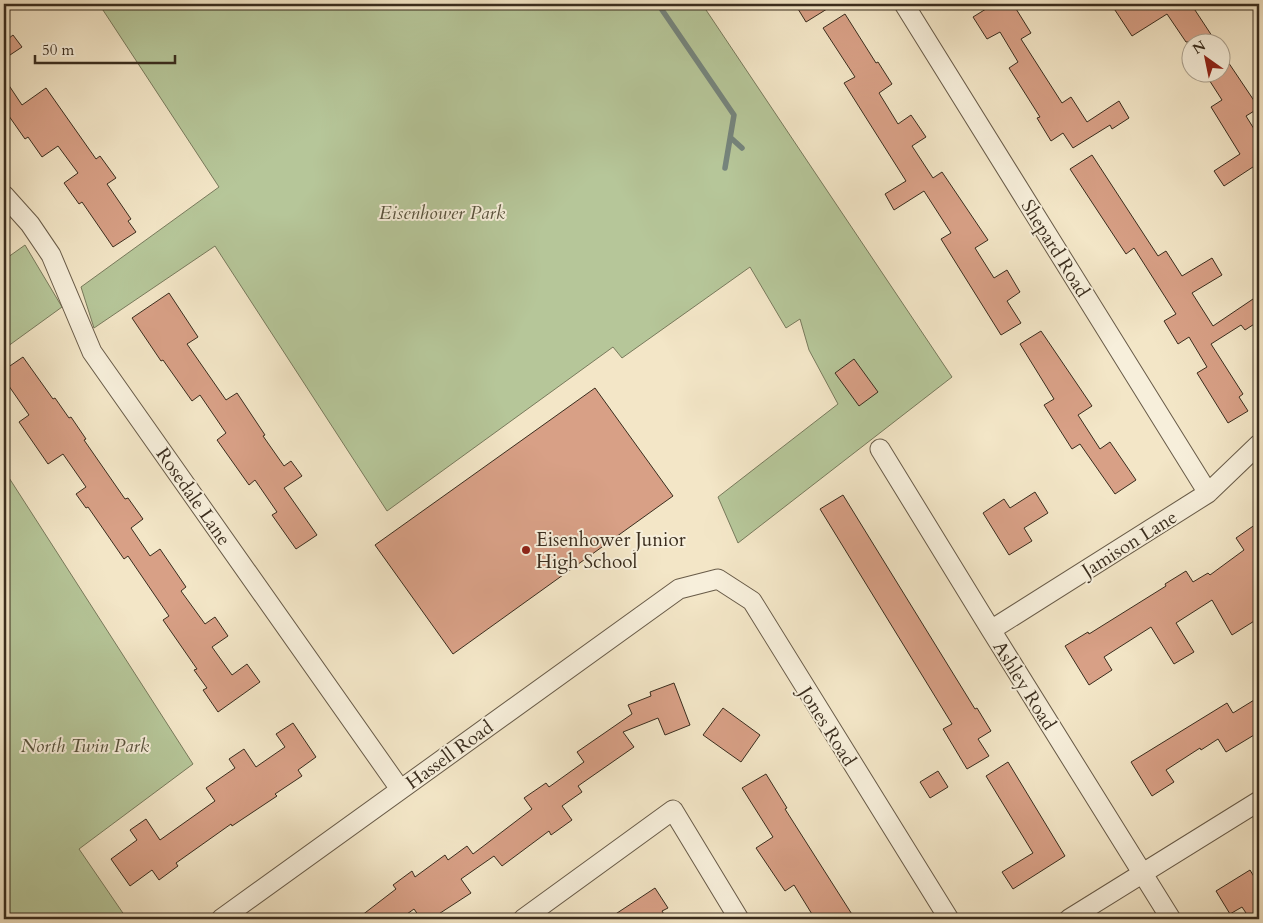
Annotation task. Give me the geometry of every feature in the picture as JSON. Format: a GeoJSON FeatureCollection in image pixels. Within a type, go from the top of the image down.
{"type":"FeatureCollection","features":[{"type":"Feature","properties":{"kind":"street","name":"Shepard Road"},"geometry":{"type":"LineString","coordinates":[[904,4],[1208,493]]}},
{"type":"Feature","properties":{"kind":"street","name":"Rosedale Lane"},"geometry":{"type":"LineString","coordinates":[[4,196],[30,224],[51,255],[92,352],[400,789]]}},
{"type":"Feature","properties":{"kind":"street","name":"Jamison Lane"},"geometry":{"type":"LineString","coordinates":[[990,630],[1208,493],[1259,444]]}},
{"type":"Feature","properties":{"kind":"street","name":"Ashley Road"},"geometry":{"type":"LineString","coordinates":[[880,449],[990,630],[1171,919]]}},
{"type":"Feature","properties":{"kind":"street","name":"Jones Road"},"geometry":{"type":"LineString","coordinates":[[679,589],[718,579],[752,601],[949,919]]}},
{"type":"Feature","properties":{"kind":"street","name":"Hassell Road"},"geometry":{"type":"LineString","coordinates":[[221,919],[679,589]]}},
{"type":"Feature","properties":{"kind":"street"},"geometry":{"type":"LineString","coordinates":[[1069,919],[1259,801]]}},
{"type":"Feature","properties":{"kind":"street"},"geometry":{"type":"LineString","coordinates":[[522,919],[673,810],[740,919]]}},
{"type":"Feature","properties":{"kind":"green space","name":"Eisenhower Park"},"geometry":{"type":"Polygon","coordinates":[[[99,4],[702,4],[952,377],[738,543],[718,497],[838,404],[809,350],[800,319],[786,328],[750,267],[622,358],[613,347],[387,511],[215,246],[94,328],[81,287],[219,187],[99,4]]]}},
{"type":"Feature","properties":{"kind":"green space"},"geometry":{"type":"Polygon","coordinates":[[[25,245],[62,307],[4,349],[4,260],[25,245]]]}},
{"type":"Feature","properties":{"kind":"green space","name":"North Twin Park"},"geometry":{"type":"Polygon","coordinates":[[[4,470],[193,764],[79,849],[127,919],[4,919],[4,470]]]}},
{"type":"Feature","properties":{"kind":"building"},"geometry":{"type":"Polygon","coordinates":[[[795,4],[835,4],[806,22],[795,4]]]}},
{"type":"Feature","properties":{"kind":"building"},"geometry":{"type":"Polygon","coordinates":[[[994,4],[1013,4],[1031,33],[1021,39],[1062,103],[1071,97],[1087,122],[1119,101],[1129,118],[1112,129],[1110,125],[1073,148],[1063,133],[1051,141],[1037,118],[1040,117],[1009,68],[1018,62],[1000,32],[987,39],[973,17],[994,4]]]}},
{"type":"Feature","properties":{"kind":"building"},"geometry":{"type":"Polygon","coordinates":[[[1111,4],[1191,4],[1209,32],[1180,33],[1167,14],[1132,36],[1111,4]]]}},
{"type":"Feature","properties":{"kind":"building"},"geometry":{"type":"Polygon","coordinates":[[[845,14],[876,63],[878,62],[892,84],[879,93],[898,124],[911,115],[926,137],[912,146],[933,178],[942,172],[988,240],[975,248],[994,278],[1007,270],[1020,292],[1007,301],[1021,323],[1001,335],[941,239],[951,233],[924,191],[894,210],[885,194],[906,181],[844,83],[855,77],[823,28],[845,14]]]}},
{"type":"Feature","properties":{"kind":"building"},"geometry":{"type":"Polygon","coordinates":[[[13,35],[22,47],[4,59],[4,42],[13,35]]]}},
{"type":"Feature","properties":{"kind":"building"},"geometry":{"type":"Polygon","coordinates":[[[1230,65],[1259,108],[1246,116],[1259,137],[1259,163],[1224,186],[1214,171],[1240,154],[1211,107],[1222,100],[1210,82],[1230,82],[1230,65]]]}},
{"type":"Feature","properties":{"kind":"building"},"geometry":{"type":"Polygon","coordinates":[[[4,78],[22,105],[46,88],[96,159],[100,156],[116,178],[107,184],[131,219],[128,221],[136,232],[113,247],[82,202],[79,204],[64,183],[78,173],[58,146],[42,157],[28,137],[25,139],[4,109],[4,78]]]}},
{"type":"Feature","properties":{"kind":"building"},"geometry":{"type":"Polygon","coordinates":[[[1092,155],[1158,256],[1166,251],[1182,276],[1212,258],[1222,275],[1192,293],[1213,326],[1253,299],[1259,307],[1259,321],[1245,330],[1241,325],[1211,344],[1243,394],[1239,397],[1248,411],[1228,423],[1197,373],[1207,367],[1189,337],[1178,344],[1164,321],[1176,314],[1134,248],[1126,254],[1070,169],[1092,155]]]}},
{"type":"Feature","properties":{"kind":"building"},"geometry":{"type":"Polygon","coordinates":[[[169,293],[198,337],[187,344],[226,400],[237,393],[284,466],[291,461],[302,476],[284,488],[317,535],[296,549],[272,515],[277,512],[255,480],[249,485],[217,440],[226,433],[200,395],[192,401],[163,360],[161,361],[132,318],[169,293]]]}},
{"type":"Feature","properties":{"kind":"building"},"geometry":{"type":"Polygon","coordinates":[[[1041,331],[1092,406],[1078,415],[1100,449],[1110,442],[1136,480],[1115,494],[1080,444],[1072,449],[1044,405],[1054,399],[1020,344],[1041,331]]]}},
{"type":"Feature","properties":{"kind":"building"},"geometry":{"type":"Polygon","coordinates":[[[23,357],[53,399],[55,398],[69,418],[71,417],[86,439],[84,440],[125,499],[128,498],[143,519],[131,528],[150,556],[160,549],[186,587],[181,591],[205,624],[215,617],[228,636],[212,647],[232,675],[247,664],[260,682],[218,712],[203,690],[207,688],[194,670],[197,669],[163,620],[169,616],[128,556],[124,559],[88,507],[86,508],[76,494],[86,487],[63,454],[48,464],[19,422],[29,415],[4,379],[4,370],[23,357]]]}},
{"type":"Feature","properties":{"kind":"building"},"geometry":{"type":"Polygon","coordinates":[[[854,359],[878,392],[859,406],[835,373],[854,359]]]}},
{"type":"Feature","properties":{"kind":"building"},"geometry":{"type":"Polygon","coordinates":[[[595,388],[673,496],[453,654],[375,545],[595,388]]]}},
{"type":"Feature","properties":{"kind":"building"},"geometry":{"type":"Polygon","coordinates":[[[1035,492],[1048,513],[1024,528],[1032,541],[1009,555],[983,513],[1004,499],[1010,508],[1035,492]]]}},
{"type":"Feature","properties":{"kind":"building"},"geometry":{"type":"Polygon","coordinates":[[[843,495],[975,709],[977,708],[991,731],[978,739],[989,756],[967,769],[943,729],[952,724],[820,509],[843,495]]]}},
{"type":"Feature","properties":{"kind":"building"},"geometry":{"type":"Polygon","coordinates":[[[1259,522],[1259,618],[1232,635],[1212,600],[1176,623],[1194,652],[1174,664],[1151,627],[1104,657],[1112,670],[1089,685],[1065,646],[1088,632],[1089,634],[1166,586],[1165,584],[1186,571],[1193,582],[1208,573],[1210,575],[1244,550],[1236,538],[1259,522]]]}},
{"type":"Feature","properties":{"kind":"building"},"geometry":{"type":"Polygon","coordinates":[[[674,683],[690,725],[665,735],[658,718],[623,732],[634,747],[578,786],[582,792],[562,806],[572,820],[551,835],[549,831],[502,866],[494,856],[461,879],[471,893],[431,919],[421,919],[414,909],[400,919],[357,919],[396,889],[393,885],[412,871],[415,877],[445,855],[448,860],[467,846],[473,854],[532,809],[524,798],[546,783],[549,787],[584,762],[577,752],[632,714],[628,705],[651,696],[650,692],[674,683]]]}},
{"type":"Feature","properties":{"kind":"building"},"geometry":{"type":"Polygon","coordinates":[[[1259,697],[1259,732],[1226,752],[1218,739],[1201,750],[1200,748],[1166,770],[1174,782],[1152,796],[1131,762],[1227,703],[1233,713],[1259,697]]]}},
{"type":"Feature","properties":{"kind":"building"},"geometry":{"type":"Polygon","coordinates":[[[723,708],[760,735],[741,762],[703,735],[723,708]]]}},
{"type":"Feature","properties":{"kind":"building"},"geometry":{"type":"Polygon","coordinates":[[[293,723],[316,757],[298,770],[302,776],[275,794],[277,796],[232,826],[231,824],[176,863],[178,866],[159,880],[152,870],[130,886],[111,859],[137,840],[130,830],[146,819],[160,840],[215,801],[206,788],[235,768],[229,759],[244,749],[256,767],[285,747],[276,734],[293,723]]]}},
{"type":"Feature","properties":{"kind":"building"},"geometry":{"type":"Polygon","coordinates":[[[1008,762],[1065,856],[1013,889],[1002,872],[1033,853],[986,776],[1008,762]]]}},
{"type":"Feature","properties":{"kind":"building"},"geometry":{"type":"Polygon","coordinates":[[[938,771],[948,787],[930,798],[920,782],[938,771]]]}},
{"type":"Feature","properties":{"kind":"building"},"geometry":{"type":"Polygon","coordinates":[[[766,774],[787,808],[785,809],[855,919],[815,919],[794,885],[785,891],[756,848],[773,837],[742,788],[766,774]]]}},
{"type":"Feature","properties":{"kind":"building"},"geometry":{"type":"Polygon","coordinates":[[[1250,870],[1259,885],[1259,919],[1250,919],[1242,907],[1230,914],[1216,891],[1250,870]]]}},
{"type":"Feature","properties":{"kind":"building"},"geometry":{"type":"Polygon","coordinates":[[[655,888],[668,908],[662,911],[667,919],[608,919],[655,888]]]}},
{"type":"Feature","properties":{"kind":"waterway"},"geometry":{"type":"LineString","coordinates":[[658,4],[734,115],[725,168]]}},
{"type":"Feature","properties":{"kind":"waterway"},"geometry":{"type":"LineString","coordinates":[[731,138],[742,148]]}},
{"type":"Feature","properties":{"kind":"place","name":"Eisenhower Junior High School"},"geometry":{"type":"Point","coordinates":[526,550]}}]}
